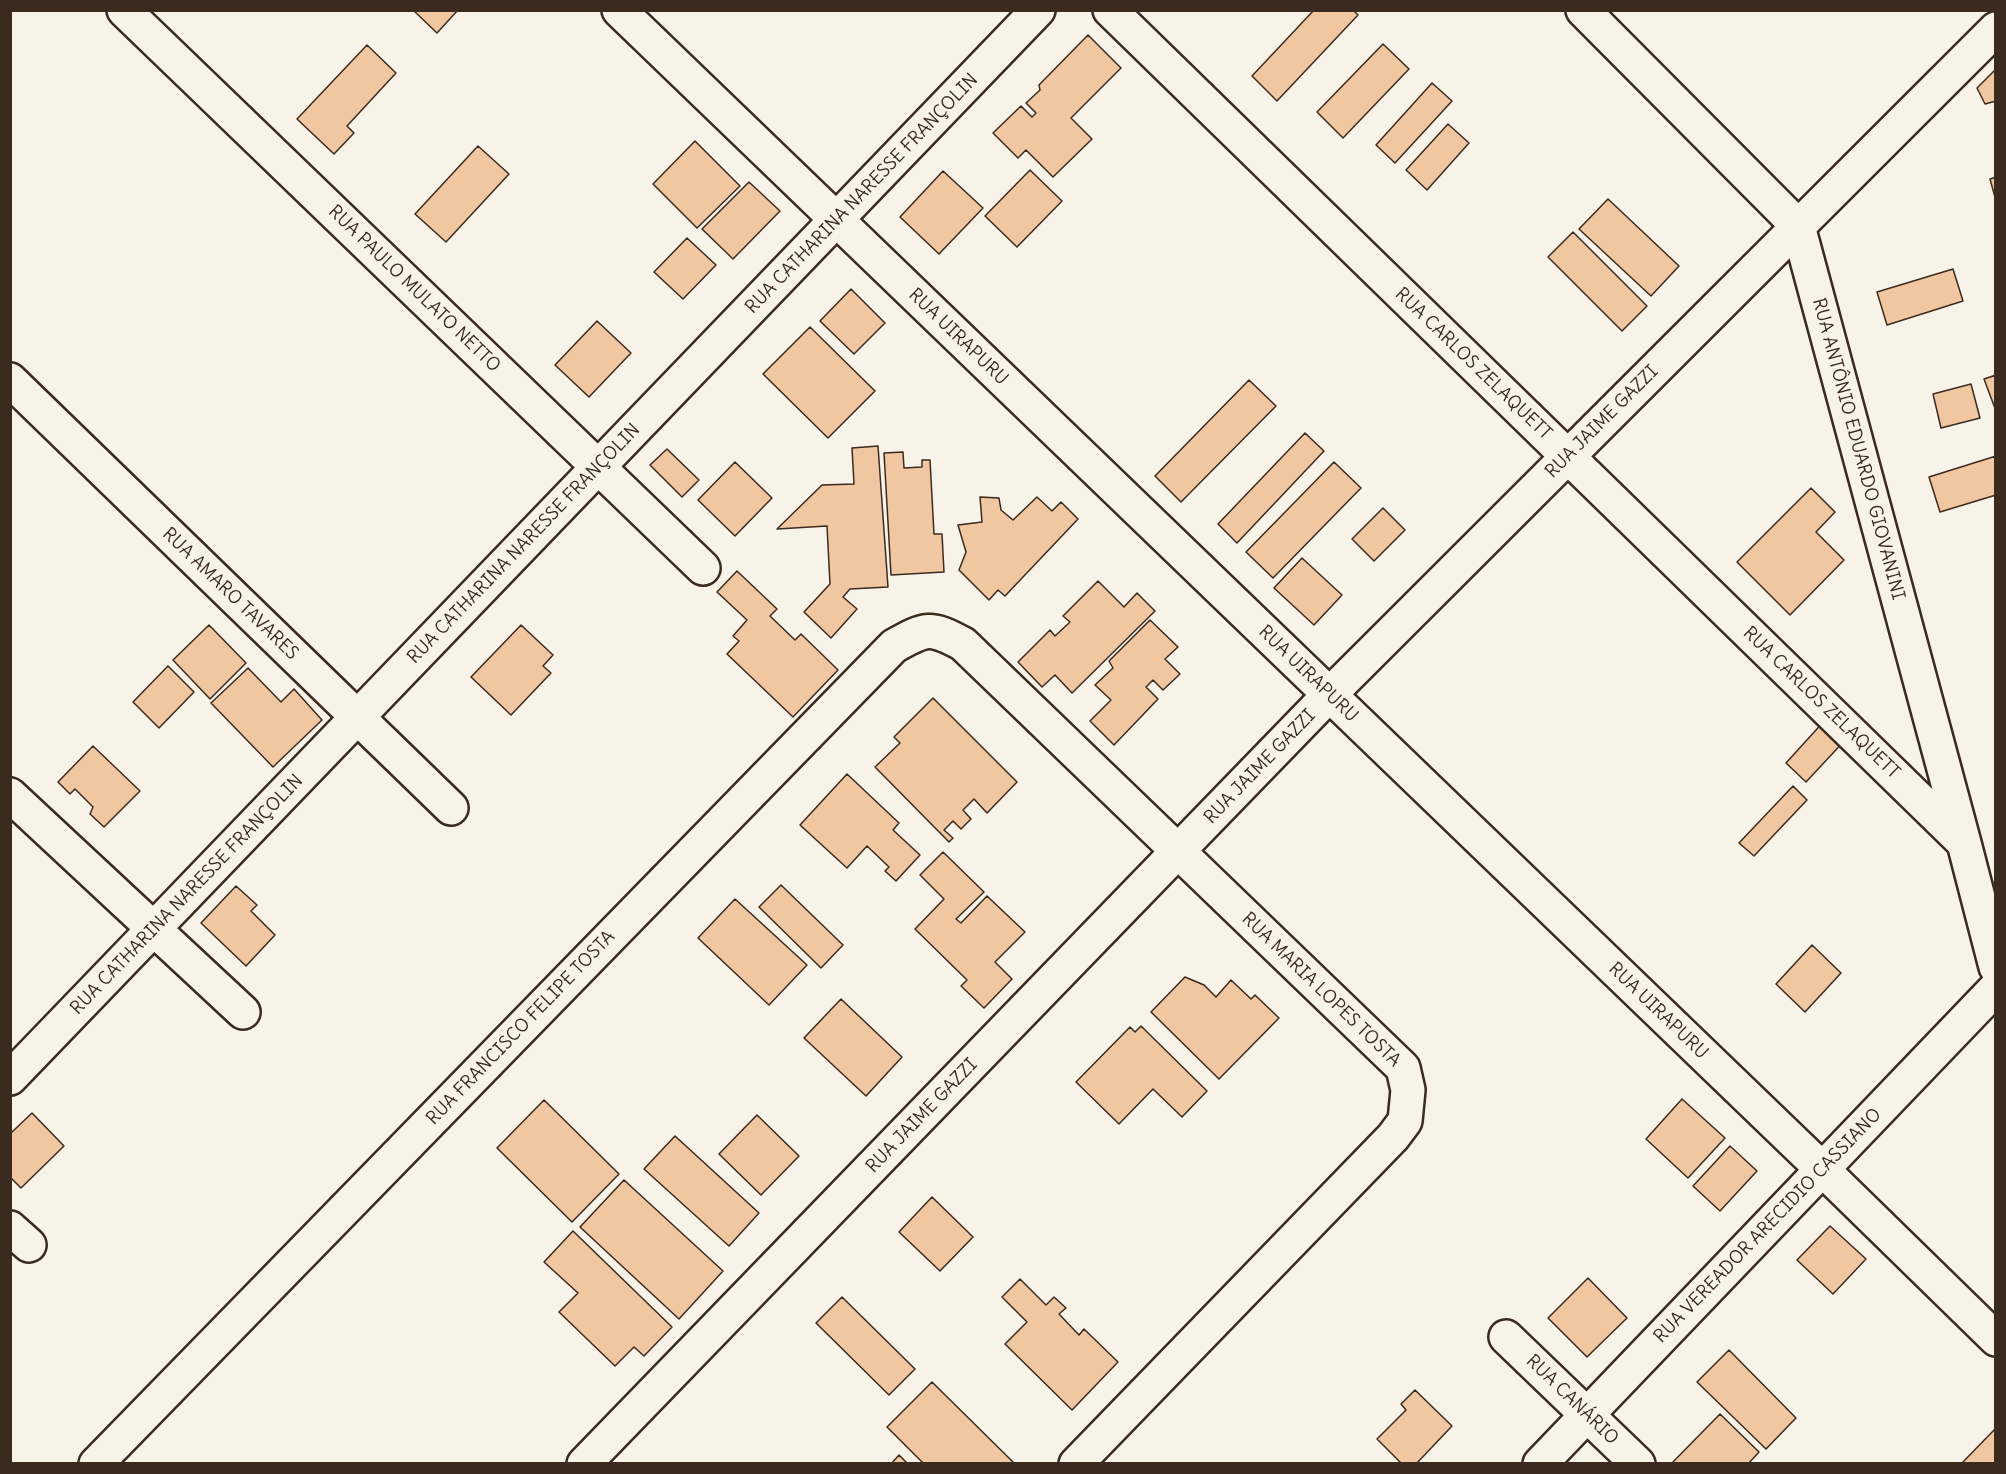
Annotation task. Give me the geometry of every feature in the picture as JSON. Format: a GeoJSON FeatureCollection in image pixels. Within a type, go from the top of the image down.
{"type":"FeatureCollection","features":[{"type":"Feature","properties":{"kind":"street","name":"RUA PAULO MULATO NETTO"},"geometry":{"type":"LineString","coordinates":[[124,10],[703,568]]}},
{"type":"Feature","properties":{"kind":"street","name":"RUA UIRAPURU"},"geometry":{"type":"LineString","coordinates":[[619,10],[1822,1169],[1995,1339]]}},
{"type":"Feature","properties":{"kind":"street","name":"RUA CATHARINA NARESSE FRANÇOLIN"},"geometry":{"type":"LineString","coordinates":[[10,1078],[1038,10]]}},
{"type":"Feature","properties":{"kind":"street","name":"RUA CARLOS ZELAQUETT"},"geometry":{"type":"LineString","coordinates":[[1110,10],[1964,843]]}},
{"type":"Feature","properties":{"kind":"street","name":"RUA ANTÔNIO EDUARDO GIOVANINI"},"geometry":{"type":"LineString","coordinates":[[1583,10],[1798,226],[1964,843],[1995,967]]}},
{"type":"Feature","properties":{"kind":"street","name":"RUA JAIME GAZZI"},"geometry":{"type":"LineString","coordinates":[[584,1464],[1329,695],[1995,28]]}},
{"type":"Feature","properties":{"kind":"street","name":"RUA AMARO TAVARES"},"geometry":{"type":"LineString","coordinates":[[10,380],[451,808]]}},
{"type":"Feature","properties":{"kind":"street","name":"RUA FRANCISCO FELIPE TOSTA"},"geometry":{"type":"LineString","coordinates":[[96,1464],[894,646],[919,632],[940,632],[963,644]]}},
{"type":"Feature","properties":{"kind":"street","name":"RUA MARIA LOPES TOSTA"},"geometry":{"type":"LineString","coordinates":[[963,644],[1403,1068],[1408,1090],[1405,1121],[1394,1137],[1076,1464]]}},
{"type":"Feature","properties":{"kind":"street"},"geometry":{"type":"LineString","coordinates":[[10,795],[243,1012]]}},
{"type":"Feature","properties":{"kind":"street","name":"RUA VEREADOR ARECIDIO CASSIANO"},"geometry":{"type":"LineString","coordinates":[[1540,1464],[1995,988]]}},
{"type":"Feature","properties":{"kind":"street","name":"RUA CANÁRIO"},"geometry":{"type":"LineString","coordinates":[[1506,1337],[1638,1464]]}},
{"type":"Feature","properties":{"kind":"building"},"geometry":{"type":"Polygon","coordinates":[[[413,10],[458,10],[437,33],[413,10]]]}},
{"type":"Feature","properties":{"kind":"building"},"geometry":{"type":"Polygon","coordinates":[[[1314,10],[1353,10],[1358,15],[1277,101],[1252,76],[1314,10]]]}},
{"type":"Feature","properties":{"kind":"building"},"geometry":{"type":"Polygon","coordinates":[[[1088,35],[1121,68],[1071,118],[1092,139],[1053,177],[1026,150],[1018,158],[993,133],[1021,106],[1032,117],[1036,113],[1026,103],[1040,90],[1039,85],[1088,35]]]}},
{"type":"Feature","properties":{"kind":"building"},"geometry":{"type":"Polygon","coordinates":[[[1383,44],[1409,69],[1343,138],[1317,112],[1383,44]]]}},
{"type":"Feature","properties":{"kind":"building"},"geometry":{"type":"Polygon","coordinates":[[[367,45],[396,73],[347,126],[354,133],[334,154],[297,119],[367,45]]]}},
{"type":"Feature","properties":{"kind":"building"},"geometry":{"type":"Polygon","coordinates":[[[1996,69],[1996,101],[1985,104],[1977,88],[1996,69]]]}},
{"type":"Feature","properties":{"kind":"building"},"geometry":{"type":"Polygon","coordinates":[[[1432,83],[1452,101],[1395,163],[1376,145],[1432,83]]]}},
{"type":"Feature","properties":{"kind":"building"},"geometry":{"type":"Polygon","coordinates":[[[1448,124],[1469,143],[1427,190],[1406,170],[1448,124]]]}},
{"type":"Feature","properties":{"kind":"building"},"geometry":{"type":"Polygon","coordinates":[[[695,141],[740,186],[697,228],[653,184],[695,141]]]}},
{"type":"Feature","properties":{"kind":"building"},"geometry":{"type":"Polygon","coordinates":[[[478,146],[509,174],[446,242],[415,214],[478,146]]]}},
{"type":"Feature","properties":{"kind":"building"},"geometry":{"type":"Polygon","coordinates":[[[1030,170],[1062,201],[1017,247],[985,216],[1030,170]]]}},
{"type":"Feature","properties":{"kind":"building"},"geometry":{"type":"Polygon","coordinates":[[[943,171],[983,208],[939,254],[900,217],[943,171]]]}},
{"type":"Feature","properties":{"kind":"building"},"geometry":{"type":"Polygon","coordinates":[[[1996,177],[1996,201],[1990,179],[1996,177]]]}},
{"type":"Feature","properties":{"kind":"building"},"geometry":{"type":"Polygon","coordinates":[[[749,182],[780,211],[733,259],[702,229],[749,182]]]}},
{"type":"Feature","properties":{"kind":"building"},"geometry":{"type":"Polygon","coordinates":[[[1608,199],[1679,266],[1651,296],[1579,229],[1608,199]]]}},
{"type":"Feature","properties":{"kind":"building"},"geometry":{"type":"Polygon","coordinates":[[[1573,232],[1647,306],[1622,331],[1548,257],[1573,232]]]}},
{"type":"Feature","properties":{"kind":"building"},"geometry":{"type":"Polygon","coordinates":[[[687,238],[716,265],[683,299],[654,272],[687,238]]]}},
{"type":"Feature","properties":{"kind":"building"},"geometry":{"type":"Polygon","coordinates":[[[1953,269],[1963,301],[1887,325],[1877,292],[1953,269]]]}},
{"type":"Feature","properties":{"kind":"building"},"geometry":{"type":"Polygon","coordinates":[[[851,289],[885,323],[854,354],[820,321],[851,289]]]}},
{"type":"Feature","properties":{"kind":"building"},"geometry":{"type":"Polygon","coordinates":[[[597,321],[631,353],[589,397],[555,365],[597,321]]]}},
{"type":"Feature","properties":{"kind":"building"},"geometry":{"type":"Polygon","coordinates":[[[810,327],[875,391],[828,438],[763,374],[810,327]]]}},
{"type":"Feature","properties":{"kind":"building"},"geometry":{"type":"Polygon","coordinates":[[[1996,375],[1996,411],[1984,379],[1996,375]]]}},
{"type":"Feature","properties":{"kind":"building"},"geometry":{"type":"Polygon","coordinates":[[[1249,380],[1276,406],[1181,502],[1155,476],[1249,380]]]}},
{"type":"Feature","properties":{"kind":"building"},"geometry":{"type":"Polygon","coordinates":[[[1971,384],[1980,418],[1941,428],[1933,394],[1971,384]]]}},
{"type":"Feature","properties":{"kind":"building"},"geometry":{"type":"Polygon","coordinates":[[[1305,433],[1324,451],[1237,543],[1218,524],[1305,433]]]}},
{"type":"Feature","properties":{"kind":"building"},"geometry":{"type":"Polygon","coordinates":[[[878,446],[888,587],[850,589],[843,597],[857,609],[831,638],[804,612],[830,584],[827,526],[777,529],[822,485],[854,484],[852,448],[878,446]]]}},
{"type":"Feature","properties":{"kind":"building"},"geometry":{"type":"Polygon","coordinates":[[[667,449],[699,480],[682,497],[650,465],[667,449]]]}},
{"type":"Feature","properties":{"kind":"building"},"geometry":{"type":"Polygon","coordinates":[[[903,452],[904,468],[922,467],[922,460],[930,460],[934,534],[942,534],[944,572],[891,575],[884,453],[903,452]]]}},
{"type":"Feature","properties":{"kind":"building"},"geometry":{"type":"Polygon","coordinates":[[[1996,456],[1996,495],[1940,512],[1929,477],[1996,456]]]}},
{"type":"Feature","properties":{"kind":"building"},"geometry":{"type":"Polygon","coordinates":[[[735,462],[772,498],[735,536],[698,500],[735,462]]]}},
{"type":"Feature","properties":{"kind":"building"},"geometry":{"type":"Polygon","coordinates":[[[1334,462],[1361,488],[1273,578],[1246,552],[1334,462]]]}},
{"type":"Feature","properties":{"kind":"building"},"geometry":{"type":"Polygon","coordinates":[[[1811,488],[1835,512],[1816,532],[1844,560],[1790,615],[1737,562],[1811,488]]]}},
{"type":"Feature","properties":{"kind":"building"},"geometry":{"type":"Polygon","coordinates":[[[980,497],[999,498],[1001,510],[1013,520],[1037,497],[1052,511],[1061,502],[1078,519],[1005,596],[998,590],[989,600],[959,570],[966,552],[958,525],[982,522],[980,497]]]}},
{"type":"Feature","properties":{"kind":"building"},"geometry":{"type":"Polygon","coordinates":[[[1383,508],[1405,530],[1374,561],[1352,539],[1383,508]]]}},
{"type":"Feature","properties":{"kind":"building"},"geometry":{"type":"Polygon","coordinates":[[[1302,558],[1342,595],[1314,625],[1274,588],[1302,558]]]}},
{"type":"Feature","properties":{"kind":"building"},"geometry":{"type":"Polygon","coordinates":[[[737,571],[777,609],[770,616],[795,640],[801,634],[838,670],[793,717],[727,654],[739,641],[733,636],[747,620],[717,592],[737,571]]]}},
{"type":"Feature","properties":{"kind":"building"},"geometry":{"type":"Polygon","coordinates":[[[1098,581],[1124,607],[1137,593],[1155,611],[1072,693],[1055,675],[1042,687],[1018,662],[1050,630],[1055,636],[1070,622],[1063,616],[1098,581]]]}},
{"type":"Feature","properties":{"kind":"building"},"geometry":{"type":"Polygon","coordinates":[[[1150,620],[1178,647],[1165,659],[1180,674],[1163,690],[1153,680],[1146,687],[1158,699],[1114,745],[1090,721],[1111,700],[1095,685],[1113,668],[1109,661],[1150,620]]]}},
{"type":"Feature","properties":{"kind":"building"},"geometry":{"type":"Polygon","coordinates":[[[209,625],[246,663],[210,699],[173,660],[209,625]]]}},
{"type":"Feature","properties":{"kind":"building"},"geometry":{"type":"Polygon","coordinates":[[[521,625],[553,655],[543,666],[551,673],[511,715],[471,677],[521,625]]]}},
{"type":"Feature","properties":{"kind":"building"},"geometry":{"type":"Polygon","coordinates":[[[168,666],[194,692],[159,728],[133,702],[168,666]]]}},
{"type":"Feature","properties":{"kind":"building"},"geometry":{"type":"Polygon","coordinates":[[[248,668],[281,702],[294,689],[322,720],[273,767],[211,703],[248,668]]]}},
{"type":"Feature","properties":{"kind":"building"},"geometry":{"type":"Polygon","coordinates":[[[933,698],[1017,782],[987,813],[974,799],[963,810],[971,819],[961,829],[953,821],[944,830],[953,838],[949,842],[875,767],[900,743],[894,737],[933,698]]]}},
{"type":"Feature","properties":{"kind":"building"},"geometry":{"type":"Polygon","coordinates":[[[1826,719],[1847,738],[1806,782],[1786,763],[1826,719]]]}},
{"type":"Feature","properties":{"kind":"building"},"geometry":{"type":"Polygon","coordinates":[[[93,746],[140,791],[104,827],[90,814],[93,807],[75,789],[70,794],[58,782],[93,746]]]}},
{"type":"Feature","properties":{"kind":"building"},"geometry":{"type":"Polygon","coordinates":[[[847,774],[899,823],[893,830],[920,855],[896,881],[885,871],[889,867],[867,846],[847,868],[800,825],[847,774]]]}},
{"type":"Feature","properties":{"kind":"building"},"geometry":{"type":"Polygon","coordinates":[[[1793,786],[1807,800],[1754,856],[1739,843],[1793,786]]]}},
{"type":"Feature","properties":{"kind":"building"},"geometry":{"type":"Polygon","coordinates":[[[943,852],[984,892],[956,919],[961,923],[987,896],[1025,932],[995,962],[1012,979],[984,1008],[961,986],[967,980],[915,929],[944,899],[920,875],[943,852]]]}},
{"type":"Feature","properties":{"kind":"building"},"geometry":{"type":"Polygon","coordinates":[[[781,885],[843,945],[821,968],[759,907],[781,885]]]}},
{"type":"Feature","properties":{"kind":"building"},"geometry":{"type":"Polygon","coordinates":[[[236,886],[257,905],[251,911],[275,935],[246,966],[201,923],[236,886]]]}},
{"type":"Feature","properties":{"kind":"building"},"geometry":{"type":"Polygon","coordinates":[[[735,899],[807,965],[769,1005],[698,938],[735,899]]]}},
{"type":"Feature","properties":{"kind":"building"},"geometry":{"type":"Polygon","coordinates":[[[1812,945],[1841,973],[1805,1012],[1776,984],[1812,945]]]}},
{"type":"Feature","properties":{"kind":"building"},"geometry":{"type":"Polygon","coordinates":[[[1185,977],[1204,985],[1216,997],[1231,980],[1251,999],[1255,995],[1279,1018],[1219,1079],[1151,1012],[1185,977]]]}},
{"type":"Feature","properties":{"kind":"building"},"geometry":{"type":"Polygon","coordinates":[[[841,999],[902,1057],[866,1096],[804,1038],[841,999]]]}},
{"type":"Feature","properties":{"kind":"building"},"geometry":{"type":"Polygon","coordinates":[[[1141,1026],[1207,1091],[1182,1117],[1153,1089],[1119,1124],[1076,1082],[1130,1027],[1135,1032],[1141,1026]]]}},
{"type":"Feature","properties":{"kind":"building"},"geometry":{"type":"Polygon","coordinates":[[[1682,1099],[1725,1138],[1688,1178],[1646,1139],[1682,1099]]]}},
{"type":"Feature","properties":{"kind":"building"},"geometry":{"type":"Polygon","coordinates":[[[544,1100],[619,1174],[572,1222],[497,1148],[544,1100]]]}},
{"type":"Feature","properties":{"kind":"building"},"geometry":{"type":"Polygon","coordinates":[[[32,1113],[64,1146],[21,1188],[10,1177],[10,1134],[32,1113]]]}},
{"type":"Feature","properties":{"kind":"building"},"geometry":{"type":"Polygon","coordinates":[[[757,1115],[799,1156],[761,1195],[719,1154],[757,1115]]]}},
{"type":"Feature","properties":{"kind":"building"},"geometry":{"type":"Polygon","coordinates":[[[675,1136],[759,1213],[729,1246],[644,1169],[675,1136]]]}},
{"type":"Feature","properties":{"kind":"building"},"geometry":{"type":"Polygon","coordinates":[[[1730,1146],[1757,1171],[1720,1211],[1693,1186],[1730,1146]]]}},
{"type":"Feature","properties":{"kind":"building"},"geometry":{"type":"Polygon","coordinates":[[[624,1180],[723,1271],[679,1319],[580,1227],[624,1180]]]}},
{"type":"Feature","properties":{"kind":"building"},"geometry":{"type":"Polygon","coordinates":[[[932,1197],[973,1237],[940,1271],[899,1232],[932,1197]]]}},
{"type":"Feature","properties":{"kind":"building"},"geometry":{"type":"Polygon","coordinates":[[[1830,1226],[1866,1259],[1833,1294],[1797,1260],[1830,1226]]]}},
{"type":"Feature","properties":{"kind":"building"},"geometry":{"type":"Polygon","coordinates":[[[573,1231],[672,1327],[644,1356],[634,1347],[615,1366],[559,1312],[578,1293],[544,1262],[573,1231]]]}},
{"type":"Feature","properties":{"kind":"building"},"geometry":{"type":"Polygon","coordinates":[[[1588,1278],[1627,1318],[1587,1357],[1548,1318],[1588,1278]]]}},
{"type":"Feature","properties":{"kind":"building"},"geometry":{"type":"Polygon","coordinates":[[[1020,1279],[1046,1305],[1054,1297],[1066,1308],[1059,1314],[1079,1335],[1084,1329],[1118,1362],[1072,1410],[1005,1344],[1027,1322],[1002,1297],[1020,1279]]]}},
{"type":"Feature","properties":{"kind":"building"},"geometry":{"type":"Polygon","coordinates":[[[842,1297],[915,1369],[889,1395],[816,1323],[842,1297]]]}},
{"type":"Feature","properties":{"kind":"building"},"geometry":{"type":"Polygon","coordinates":[[[1729,1350],[1796,1418],[1766,1449],[1697,1382],[1729,1350]]]}},
{"type":"Feature","properties":{"kind":"building"},"geometry":{"type":"Polygon","coordinates":[[[932,1382],[1015,1464],[924,1464],[887,1427],[932,1382]]]}},
{"type":"Feature","properties":{"kind":"building"},"geometry":{"type":"Polygon","coordinates":[[[1415,1390],[1452,1426],[1416,1464],[1402,1464],[1377,1439],[1406,1410],[1401,1404],[1415,1390]]]}},
{"type":"Feature","properties":{"kind":"building"},"geometry":{"type":"Polygon","coordinates":[[[1720,1414],[1759,1452],[1748,1464],[1671,1464],[1720,1414]]]}},
{"type":"Feature","properties":{"kind":"building"},"geometry":{"type":"Polygon","coordinates":[[[1996,1428],[1996,1464],[1961,1464],[1996,1428]]]}},
{"type":"Feature","properties":{"kind":"building"},"geometry":{"type":"Polygon","coordinates":[[[899,1455],[908,1464],[891,1464],[899,1455]]]}}]}
